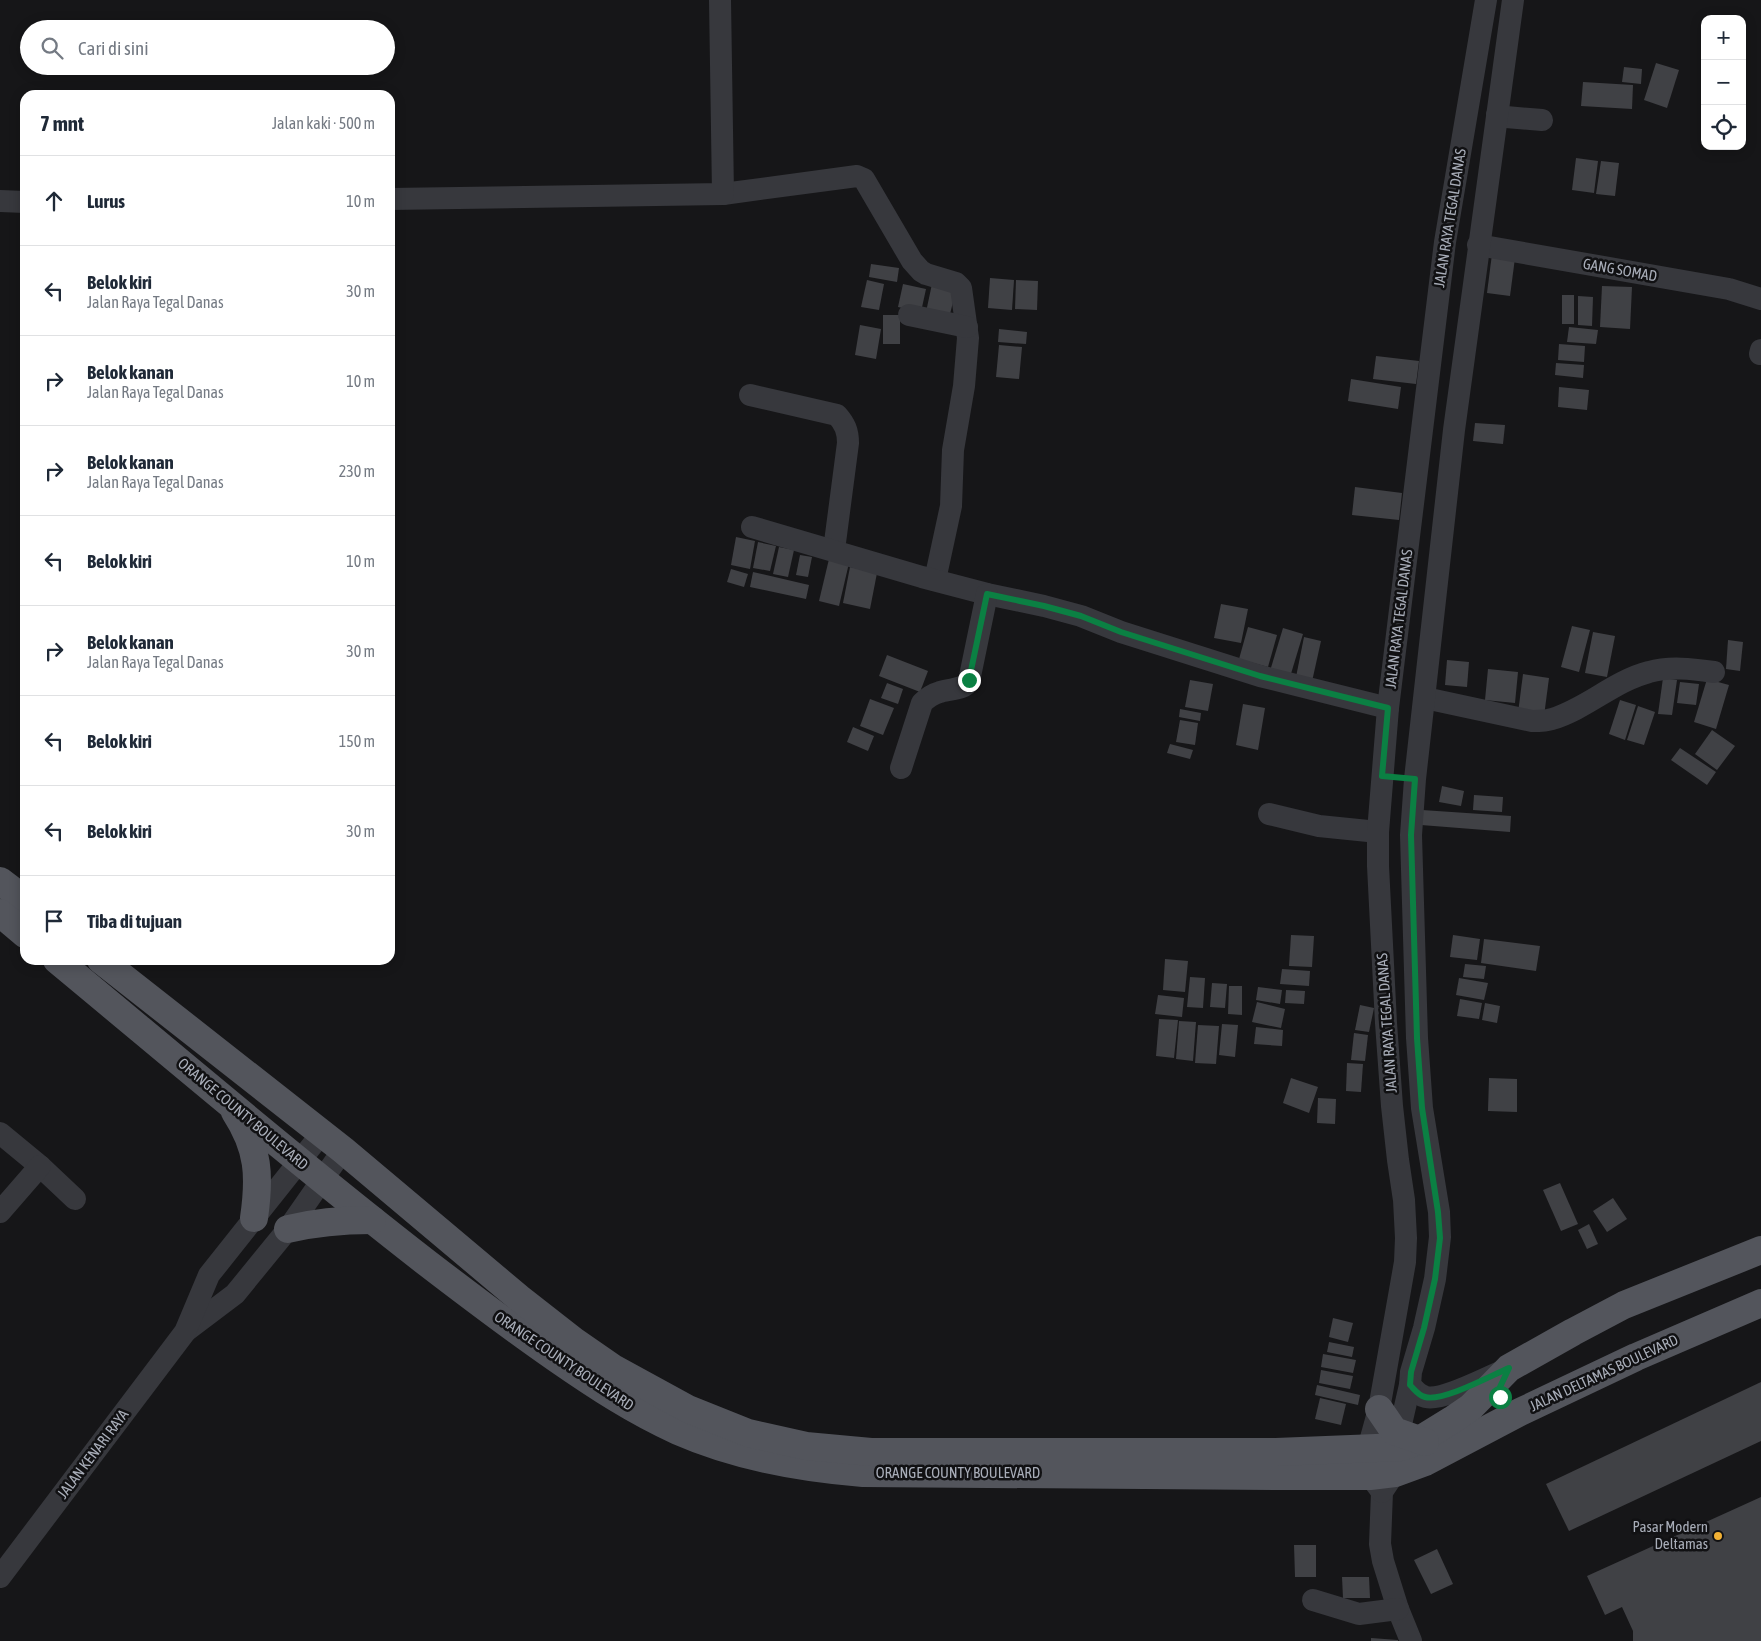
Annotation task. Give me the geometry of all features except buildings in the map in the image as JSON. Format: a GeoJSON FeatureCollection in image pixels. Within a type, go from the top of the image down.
{"type":"FeatureCollection","features":[{"type":"Feature","properties":{"kind":"main road"},"geometry":{"type":"LineString","coordinates":[[0,881],[20,896]]}},
{"type":"Feature","properties":{"kind":"main road"},"geometry":{"type":"LineString","coordinates":[[0,913],[20,930]]}},
{"type":"Feature","properties":{"kind":"main road","name":"ORANGE COUNTY BOULEVARD"},"geometry":{"type":"LineString","coordinates":[[62,965],[228,1101],[299,1162],[503,1322],[605,1393],[679,1431],[718,1446],[759,1459],[818,1469],[863,1473],[1391,1457]]}},
{"type":"Feature","properties":{"kind":"main road","name":"ORANGE COUNTY BOULEVARD"},"geometry":{"type":"LineString","coordinates":[[107,965],[322,1133],[519,1298],[574,1341],[613,1368],[688,1409],[748,1433],[806,1446],[872,1452],[1266,1452],[1391,1457]]}},
{"type":"Feature","properties":{"kind":"main road"},"geometry":{"type":"LineString","coordinates":[[228,1101],[245,1127],[255,1156],[258,1188],[254,1218]]}},
{"type":"Feature","properties":{"kind":"main road"},"geometry":{"type":"LineString","coordinates":[[288,1229],[316,1222],[372,1220]]}},
{"type":"Feature","properties":{"kind":"main road"},"geometry":{"type":"LineString","coordinates":[[1391,1457],[1470,1406],[1509,1368],[1624,1305],[1761,1250]]}},
{"type":"Feature","properties":{"kind":"main road","name":"JALAN DELTAMAS BOULEVARD"},"geometry":{"type":"LineString","coordinates":[[1391,1457],[1425,1462],[1520,1412],[1636,1357],[1761,1303]]}},
{"type":"Feature","properties":{"kind":"main road"},"geometry":{"type":"LineString","coordinates":[[1509,1368],[1500,1387],[1500,1397],[1505,1406],[1520,1412]]}},
{"type":"Feature","properties":{"kind":"main road"},"geometry":{"type":"LineString","coordinates":[[1379,1409],[1394,1431],[1391,1457]]}},
{"type":"Feature","properties":{"kind":"main road"},"geometry":{"type":"LineString","coordinates":[[1391,1457],[1453,1448]]}},
{"type":"Feature","properties":{"kind":"street"},"geometry":{"type":"LineString","coordinates":[[720,0],[723,194]]}},
{"type":"Feature","properties":{"kind":"street","name":"JALAN RAYA TEGAL DANAS"},"geometry":{"type":"LineString","coordinates":[[1379,1409],[1405,1262],[1406,1238],[1404,1200],[1393,1115],[1386,1023],[1378,866],[1378,832],[1382,776],[1388,708],[1445,242],[1486,0]]}},
{"type":"Feature","properties":{"kind":"street","name":"JALAN RAYA TEGAL DANAS"},"geometry":{"type":"LineString","coordinates":[[1411,1641],[1398,1609],[1383,1561],[1380,1544],[1391,1457],[1435,1279],[1440,1238],[1438,1212],[1422,1108],[1417,1038],[1411,835],[1415,779],[1454,430],[1513,0]]}},
{"type":"Feature","properties":{"kind":"street"},"geometry":{"type":"LineString","coordinates":[[1497,115],[1542,120]]}},
{"type":"Feature","properties":{"kind":"street"},"geometry":{"type":"LineString","coordinates":[[395,199],[723,194],[861,176],[912,261],[920,271],[962,288],[968,338],[964,386],[953,450],[951,506],[935,580]]}},
{"type":"Feature","properties":{"kind":"street"},"geometry":{"type":"LineString","coordinates":[[0,201],[20,202]]}},
{"type":"Feature","properties":{"kind":"street","name":"GANG SOMAD"},"geometry":{"type":"LineString","coordinates":[[1478,245],[1729,289],[1761,299]]}},
{"type":"Feature","properties":{"kind":"street"},"geometry":{"type":"LineString","coordinates":[[909,314],[967,327]]}},
{"type":"Feature","properties":{"kind":"street"},"geometry":{"type":"LineString","coordinates":[[750,395],[837,415],[844,423],[848,431],[848,443],[834,550]]}},
{"type":"Feature","properties":{"kind":"street"},"geometry":{"type":"LineString","coordinates":[[1423,426],[1454,430]]}},
{"type":"Feature","properties":{"kind":"street"},"geometry":{"type":"LineString","coordinates":[[752,527],[935,580],[1081,616],[1121,632],[1260,676],[1388,708]]}},
{"type":"Feature","properties":{"kind":"street"},"geometry":{"type":"LineString","coordinates":[[901,768],[922,703],[941,691],[964,687],[969,680],[987,594]]}},
{"type":"Feature","properties":{"kind":"street"},"geometry":{"type":"LineString","coordinates":[[1425,698],[1532,721],[1548,720],[1581,706],[1612,688],[1649,671],[1682,668],[1714,672]]}},
{"type":"Feature","properties":{"kind":"street"},"geometry":{"type":"LineString","coordinates":[[1382,776],[1415,779]]}},
{"type":"Feature","properties":{"kind":"street"},"geometry":{"type":"LineString","coordinates":[[1269,814],[1319,826],[1378,832]]}},
{"type":"Feature","properties":{"kind":"street"},"geometry":{"type":"LineString","coordinates":[[0,1133],[40,1166],[74,1199]]}},
{"type":"Feature","properties":{"kind":"street","name":"JALAN KENARI RAYA"},"geometry":{"type":"LineString","coordinates":[[0,1577],[185,1332],[209,1275],[322,1133]]}},
{"type":"Feature","properties":{"kind":"street","name":"JALAN KENARI RAYA"},"geometry":{"type":"LineString","coordinates":[[185,1332],[235,1294],[288,1229],[343,1150]]}},
{"type":"Feature","properties":{"kind":"street"},"geometry":{"type":"LineString","coordinates":[[0,1212],[40,1166]]}},
{"type":"Feature","properties":{"kind":"street"},"geometry":{"type":"LineString","coordinates":[[1410,1385],[1417,1393],[1426,1397],[1436,1398],[1509,1368]]}},
{"type":"Feature","properties":{"kind":"street"},"geometry":{"type":"LineString","coordinates":[[1313,1600],[1359,1614],[1398,1609]]}},
{"type":"Feature","properties":{"kind":"place","name":"Pasar Modern Deltamas"},"geometry":{"type":"Point","coordinates":[1718,1536]}},
{"type":"Feature","properties":{"kind":"route"},"geometry":{"type":"LineString","coordinates":[[969,680],[987,594],[1081,616],[1121,632],[1260,676],[1388,708],[1382,776],[1415,779],[1411,835],[1417,1038],[1422,1108],[1438,1212],[1440,1238],[1435,1279],[1424,1328],[1411,1372],[1410,1385],[1417,1393],[1426,1397],[1436,1398],[1509,1368],[1500,1387],[1500,1397]]}}]}
